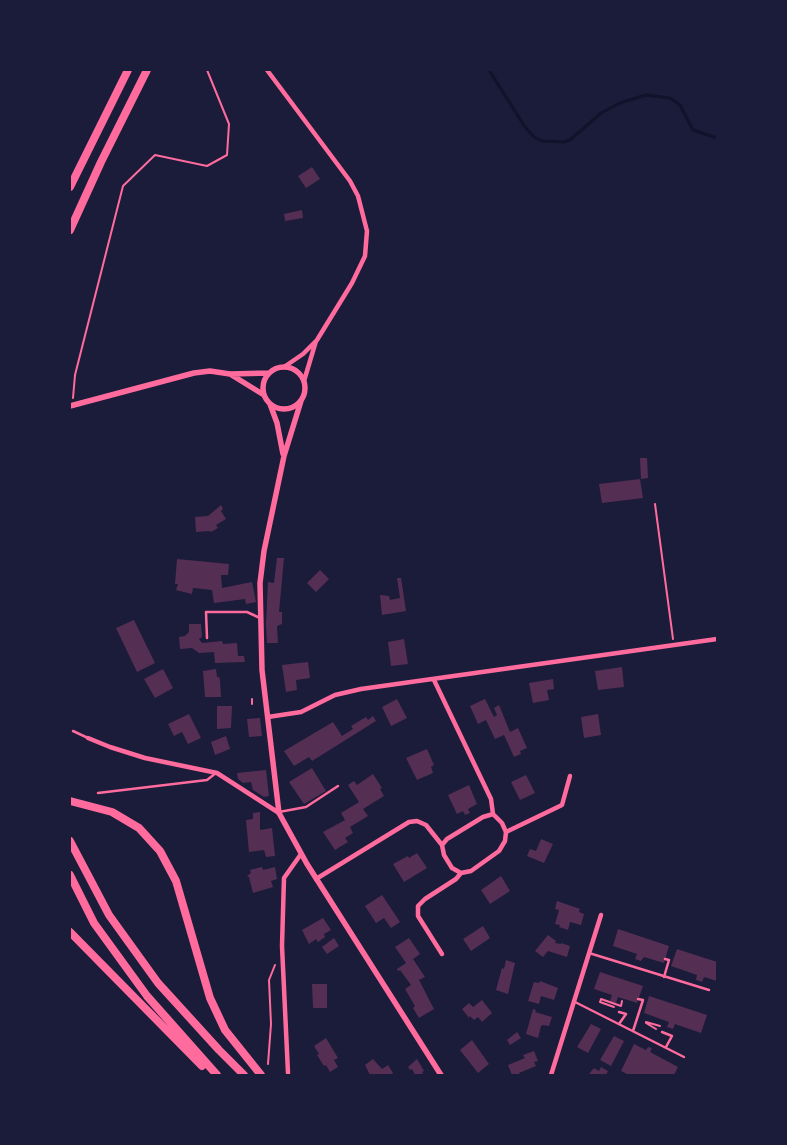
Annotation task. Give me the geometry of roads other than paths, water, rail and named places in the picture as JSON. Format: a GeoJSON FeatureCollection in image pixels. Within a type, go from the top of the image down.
{"type":"FeatureCollection","features":[{"type":"Feature","properties":{"kind":"highway"},"geometry":{"type":"LineString","coordinates":[[70,187],[128,70]]}},
{"type":"Feature","properties":{"kind":"highway"},"geometry":{"type":"LineString","coordinates":[[70,230],[101,162],[147,70]]}},
{"type":"Feature","properties":{"kind":"highway"},"geometry":{"type":"LineString","coordinates":[[70,801],[112,812],[139,828],[160,851],[176,881],[210,998],[226,1030],[262,1075]]}},
{"type":"Feature","properties":{"kind":"highway"},"geometry":{"type":"LineString","coordinates":[[70,841],[109,915],[158,983],[244,1075]]}},
{"type":"Feature","properties":{"kind":"highway"},"geometry":{"type":"LineString","coordinates":[[70,875],[94,923],[147,996],[217,1075]]}},
{"type":"Feature","properties":{"kind":"highway"},"geometry":{"type":"LineString","coordinates":[[70,932],[172,1038],[212,1075]]}},
{"type":"Feature","properties":{"kind":"street"},"geometry":{"type":"LineString","coordinates":[[264,394],[264,383],[270,373],[284,367],[303,354],[317,340],[352,283],[365,256],[367,231],[358,196],[350,182],[266,70]]}},
{"type":"Feature","properties":{"kind":"street"},"geometry":{"type":"LineString","coordinates":[[304,381],[317,340]]}},
{"type":"Feature","properties":{"kind":"street"},"geometry":{"type":"LineString","coordinates":[[284,367],[296,371],[304,381],[306,388],[284,456],[263,559],[260,583],[262,670],[279,813],[316,879],[441,1075]]}},
{"type":"Feature","properties":{"kind":"street"},"geometry":{"type":"LineString","coordinates":[[71,405],[194,373],[210,371],[230,374],[270,373]]}},
{"type":"Feature","properties":{"kind":"street"},"geometry":{"type":"LineString","coordinates":[[230,374],[264,394],[277,423],[284,456]]}},
{"type":"Feature","properties":{"kind":"street"},"geometry":{"type":"LineString","coordinates":[[270,404],[283,409],[290,408],[301,401]]}},
{"type":"Feature","properties":{"kind":"street"},"geometry":{"type":"LineString","coordinates":[[268,717],[301,712],[335,695],[361,689],[717,639]]}},
{"type":"Feature","properties":{"kind":"street"},"geometry":{"type":"LineString","coordinates":[[434,680],[491,799],[493,814],[502,822],[506,832],[505,841],[499,851],[471,871],[462,873],[424,899],[418,906],[418,916],[442,954]]}},
{"type":"Feature","properties":{"kind":"street"},"geometry":{"type":"LineString","coordinates":[[88,738],[145,758],[217,773],[279,813]]}},
{"type":"Feature","properties":{"kind":"street"},"geometry":{"type":"LineString","coordinates":[[506,832],[562,805],[570,776]]}},
{"type":"Feature","properties":{"kind":"street"},"geometry":{"type":"LineString","coordinates":[[442,845],[447,839],[483,817],[493,814]]}},
{"type":"Feature","properties":{"kind":"street"},"geometry":{"type":"LineString","coordinates":[[316,879],[409,822],[417,821],[426,825],[442,845],[444,855],[452,868],[462,873]]}},
{"type":"Feature","properties":{"kind":"street"},"geometry":{"type":"LineString","coordinates":[[288,1073],[282,946],[284,878],[301,854]]}},
{"type":"Feature","properties":{"kind":"street"},"geometry":{"type":"LineString","coordinates":[[551,1075],[601,915]]}},
{"type":"Feature","properties":{"kind":"lane"},"geometry":{"type":"LineString","coordinates":[[207,638],[206,612],[247,612],[260,618]]}},
{"type":"Feature","properties":{"kind":"lane"},"geometry":{"type":"LineString","coordinates":[[73,731],[88,738]]}},
{"type":"Feature","properties":{"kind":"lane"},"geometry":{"type":"LineString","coordinates":[[98,793],[206,780],[217,773]]}},
{"type":"Feature","properties":{"kind":"lane"},"geometry":{"type":"LineString","coordinates":[[279,813],[306,807],[338,786]]}},
{"type":"Feature","properties":{"kind":"lane"},"geometry":{"type":"LineString","coordinates":[[589,953],[709,990]]}},
{"type":"Feature","properties":{"kind":"lane"},"geometry":{"type":"LineString","coordinates":[[664,977],[671,961],[665,959]]}},
{"type":"Feature","properties":{"kind":"lane"},"geometry":{"type":"LineString","coordinates":[[633,1031],[643,1000],[638,999]]}},
{"type":"Feature","properties":{"kind":"lane"},"geometry":{"type":"LineString","coordinates":[[575,1002],[684,1057]]}},
{"type":"Feature","properties":{"kind":"lane"},"geometry":{"type":"LineString","coordinates":[[641,1007],[645,1008]]}},
{"type":"Feature","properties":{"kind":"lane"},"geometry":{"type":"LineString","coordinates":[[619,1012],[626,1014],[619,1024]]}},
{"type":"Feature","properties":{"kind":"lane"},"geometry":{"type":"LineString","coordinates":[[662,1032],[672,1036],[666,1047]]}},
{"type":"Feature","properties":{"kind":"waterway"},"geometry":{"type":"LineString","coordinates":[[489,70],[525,127],[534,137],[542,141],[564,142],[570,140],[601,113],[620,103],[646,95],[670,98],[680,105],[693,130],[717,138]]}}]}
